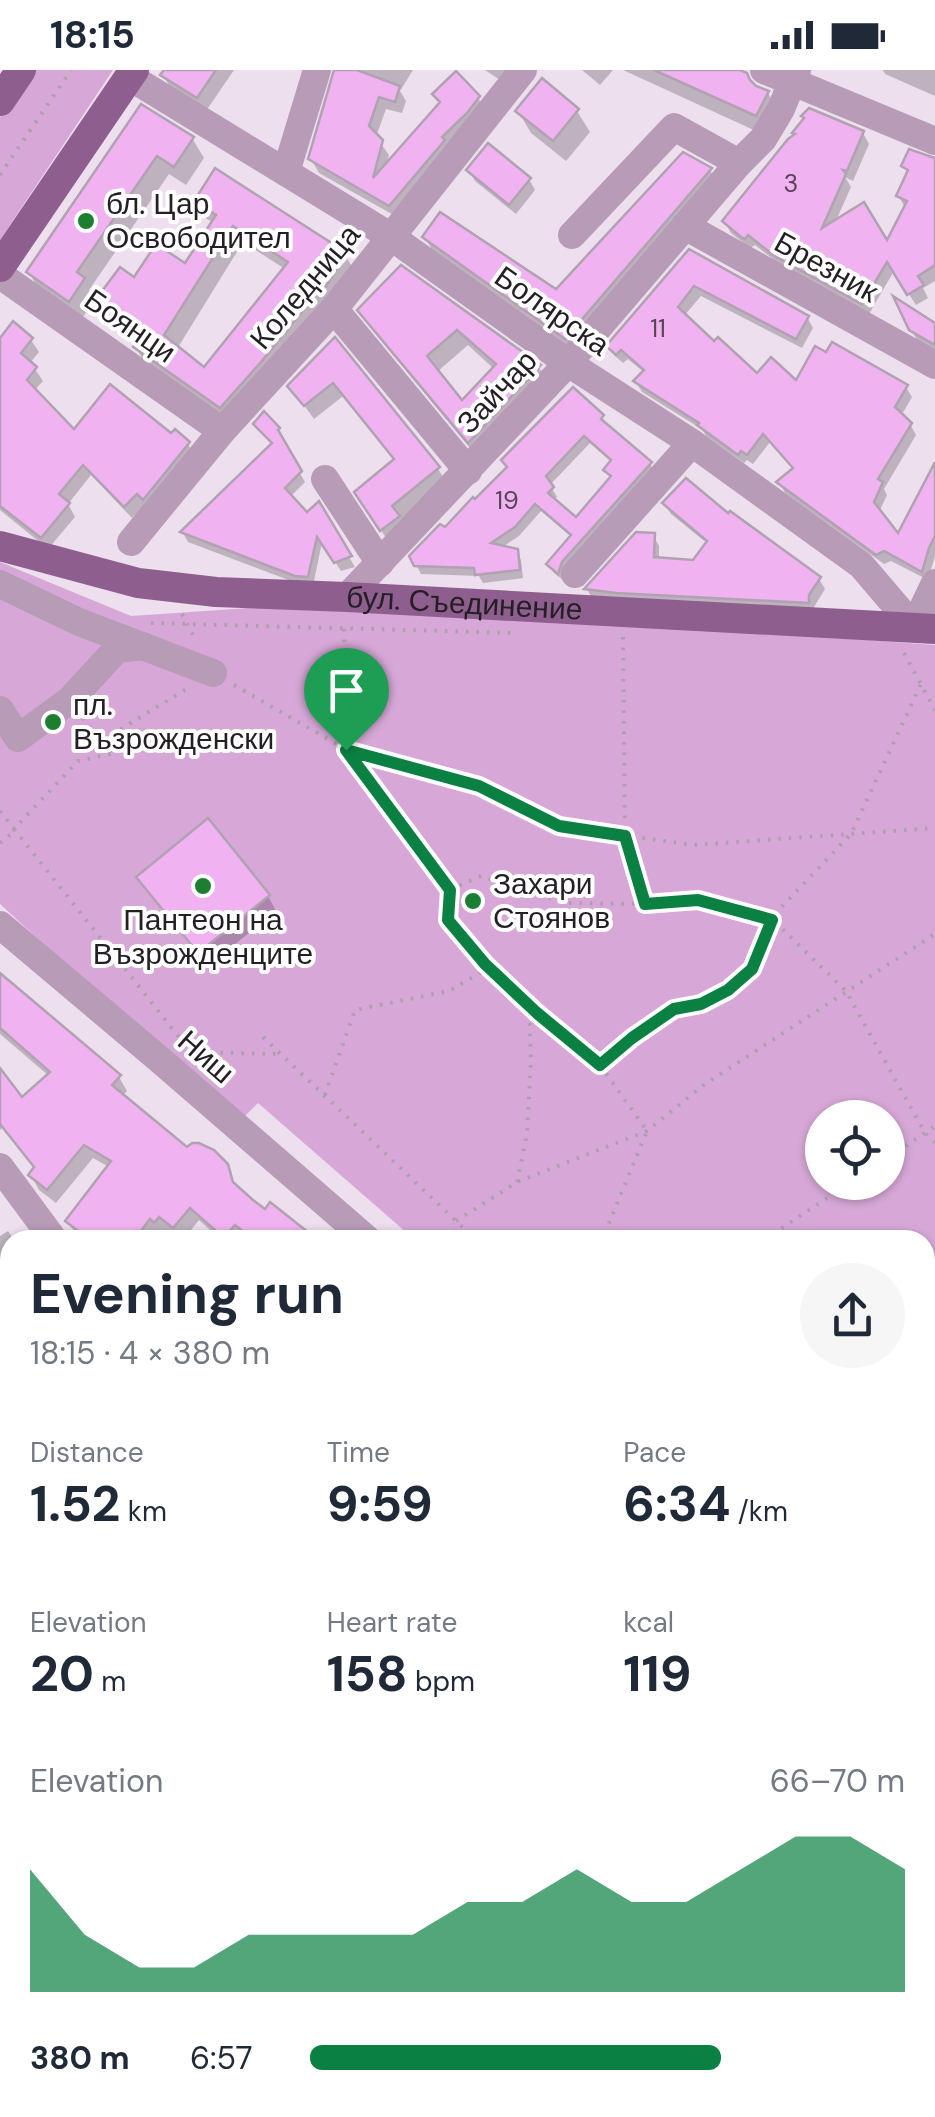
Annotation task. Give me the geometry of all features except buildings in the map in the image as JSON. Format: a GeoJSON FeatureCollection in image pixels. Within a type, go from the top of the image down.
{"type":"FeatureCollection","features":[{"type":"Feature","properties":{"kind":"main road"},"geometry":{"type":"LineString","coordinates":[[0,101],[21,70]]}},
{"type":"Feature","properties":{"kind":"main road"},"geometry":{"type":"LineString","coordinates":[[0,267],[132,73]]}},
{"type":"Feature","properties":{"kind":"main road","name":"бул. Съединение"},"geometry":{"type":"LineString","coordinates":[[0,546],[168,588],[347,596],[917,635]]}},
{"type":"Feature","properties":{"kind":"street"},"geometry":{"type":"LineString","coordinates":[[286,172],[317,70]]}},
{"type":"Feature","properties":{"kind":"street","name":"Коледница"},"geometry":{"type":"LineString","coordinates":[[131,542],[222,431],[334,309],[523,70]]}},
{"type":"Feature","properties":{"kind":"street"},"geometry":{"type":"LineString","coordinates":[[764,70],[794,76],[935,141]]}},
{"type":"Feature","properties":{"kind":"street","name":"Болярска"},"geometry":{"type":"LineString","coordinates":[[132,73],[390,236],[568,363],[692,443],[861,565],[917,635]]}},
{"type":"Feature","properties":{"kind":"street","name":"Зайчар"},"geometry":{"type":"LineString","coordinates":[[347,596],[568,363],[763,139],[782,109],[794,76]]}},
{"type":"Feature","properties":{"kind":"street"},"geometry":{"type":"LineString","coordinates":[[572,236],[674,127],[739,164]]}},
{"type":"Feature","properties":{"kind":"street","name":"Брезник"},"geometry":{"type":"LineString","coordinates":[[685,226],[935,365]]}},
{"type":"Feature","properties":{"kind":"street","name":"Боянци"},"geometry":{"type":"LineString","coordinates":[[0,275],[222,431]]}},
{"type":"Feature","properties":{"kind":"street"},"geometry":{"type":"LineString","coordinates":[[334,309],[468,471]]}},
{"type":"Feature","properties":{"kind":"street"},"geometry":{"type":"LineString","coordinates":[[575,574],[692,443]]}},
{"type":"Feature","properties":{"kind":"street"},"geometry":{"type":"LineString","coordinates":[[324,479],[380,563]]}},
{"type":"Feature","properties":{"kind":"street"},"geometry":{"type":"LineString","coordinates":[[917,635],[935,582]]}},
{"type":"Feature","properties":{"kind":"street"},"geometry":{"type":"LineString","coordinates":[[0,584],[79,622],[214,673]]}},
{"type":"Feature","properties":{"kind":"street"},"geometry":{"type":"LineString","coordinates":[[0,710],[18,738],[70,700],[117,649],[143,646]]}},
{"type":"Feature","properties":{"kind":"street","name":"Ниш"},"geometry":{"type":"LineString","coordinates":[[0,926],[356,1230]]}},
{"type":"Feature","properties":{"kind":"street"},"geometry":{"type":"LineString","coordinates":[[0,1167],[46,1230]]}},
{"type":"Feature","properties":{"kind":"path"},"geometry":{"type":"LineString","coordinates":[[0,176],[71,70]]}},
{"type":"Feature","properties":{"kind":"path"},"geometry":{"type":"LineString","coordinates":[[168,588],[214,673],[346,750],[479,786],[559,826],[693,845],[935,828]]}},
{"type":"Feature","properties":{"kind":"path"},"geometry":{"type":"LineString","coordinates":[[344,629],[346,750],[450,890],[448,920],[489,967],[600,1065],[647,1131]]}},
{"type":"Feature","properties":{"kind":"path"},"geometry":{"type":"LineString","coordinates":[[917,635],[921,684],[935,710]]}},
{"type":"Feature","properties":{"kind":"path"},"geometry":{"type":"LineString","coordinates":[[623,636],[625,836],[645,904]]}},
{"type":"Feature","properties":{"kind":"path"},"geometry":{"type":"LineString","coordinates":[[111,754],[114,733],[214,673]]}},
{"type":"Feature","properties":{"kind":"path"},"geometry":{"type":"LineString","coordinates":[[600,1065],[674,1009],[701,1004],[728,990],[752,969],[774,914],[851,834],[921,684]]}},
{"type":"Feature","properties":{"kind":"path"},"geometry":{"type":"LineString","coordinates":[[70,700],[111,754]]}},
{"type":"Feature","properties":{"kind":"path"},"geometry":{"type":"LineString","coordinates":[[0,844],[78,762],[111,754]]}},
{"type":"Feature","properties":{"kind":"path"},"geometry":{"type":"LineString","coordinates":[[0,811],[190,1051],[280,1054]]}},
{"type":"Feature","properties":{"kind":"path"},"geometry":{"type":"LineString","coordinates":[[450,890],[481,876],[567,903],[698,900],[772,920],[846,991],[926,1133],[935,1142]]}},
{"type":"Feature","properties":{"kind":"path"},"geometry":{"type":"LineString","coordinates":[[456,1220],[517,1182],[647,1131],[705,1084],[935,934]]}},
{"type":"Feature","properties":{"kind":"path"},"geometry":{"type":"LineString","coordinates":[[325,1095],[354,1010],[449,991],[489,967]]}},
{"type":"Feature","properties":{"kind":"path"},"geometry":{"type":"LineString","coordinates":[[517,1182],[527,1134],[529,1005]]}},
{"type":"Feature","properties":{"kind":"path"},"geometry":{"type":"LineString","coordinates":[[263,1037],[466,1230]]}},
{"type":"Feature","properties":{"kind":"path"},"geometry":{"type":"LineString","coordinates":[[905,1147],[935,1126]]}},
{"type":"Feature","properties":{"kind":"path"},"geometry":{"type":"LineString","coordinates":[[606,1230],[647,1131]]}},
{"type":"Feature","properties":{"kind":"path"},"geometry":{"type":"LineString","coordinates":[[779,1230],[825,1200]]}},
{"type":"Feature","properties":{"kind":"shaded area"},"geometry":{"type":"Polygon","coordinates":[[[34,70],[113,70],[0,240],[0,117],[34,70]]]}},
{"type":"Feature","properties":{"kind":"shaded area"},"geometry":{"type":"Polygon","coordinates":[[[0,562],[131,616],[349,601],[935,645],[935,1230],[404,1230],[258,1103],[238,1123],[0,904],[0,562]]]}},
{"type":"Feature","properties":{"kind":"place","name":"бл. Цар Освободител"},"geometry":{"type":"Point","coordinates":[86,221]}},
{"type":"Feature","properties":{"kind":"place","name":"пл. Възрожденски"},"geometry":{"type":"Point","coordinates":[53,722]}},
{"type":"Feature","properties":{"kind":"place","name":"Пантеон на Възрожденците"},"geometry":{"type":"Point","coordinates":[203,886]}},
{"type":"Feature","properties":{"kind":"place","name":"Захари Стоянов"},"geometry":{"type":"Point","coordinates":[473,901]}},
{"type":"Feature","properties":{"kind":"route"},"geometry":{"type":"LineString","coordinates":[[346,750],[479,786],[559,826],[625,836],[645,904],[698,900],[772,920],[752,969],[728,990],[701,1004],[674,1009],[600,1065],[485,964],[448,920],[450,890],[346,750]]}}]}
